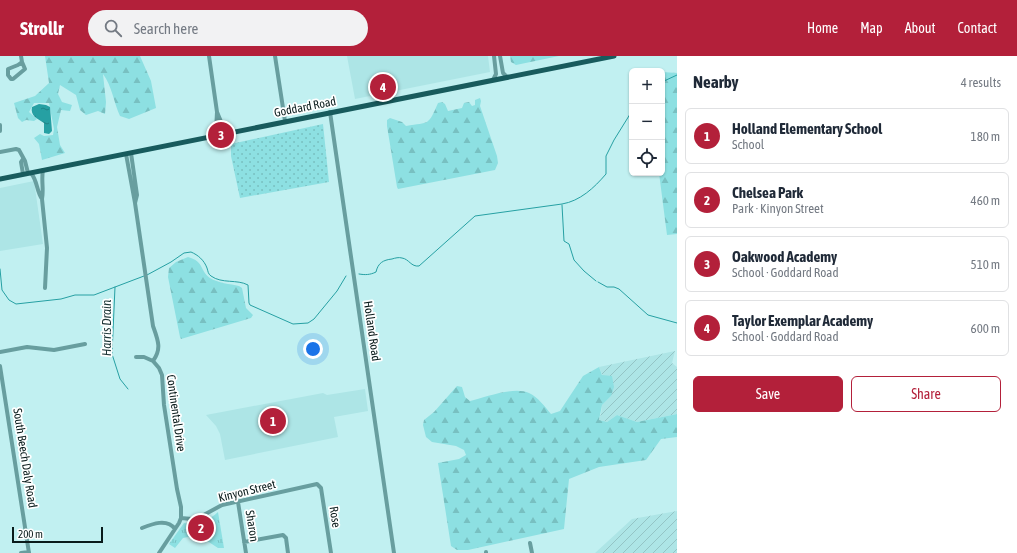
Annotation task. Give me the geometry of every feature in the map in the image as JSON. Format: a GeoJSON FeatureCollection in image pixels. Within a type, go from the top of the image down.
{"type":"FeatureCollection","features":[{"type":"Feature","properties":{"kind":"main road","name":"Goddard Road"},"geometry":{"type":"LineString","coordinates":[[0,179],[614,56]]}},
{"type":"Feature","properties":{"kind":"street"},"geometry":{"type":"LineString","coordinates":[[21,56],[25,70],[11,79],[8,75],[8,69],[18,66],[22,62]]}},
{"type":"Feature","properties":{"kind":"street"},"geometry":{"type":"LineString","coordinates":[[209,56],[217,112],[216,131],[212,137]]}},
{"type":"Feature","properties":{"kind":"street"},"geometry":{"type":"LineString","coordinates":[[275,56],[285,121]]}},
{"type":"Feature","properties":{"kind":"street"},"geometry":{"type":"LineString","coordinates":[[493,80],[496,74],[494,56]]}},
{"type":"Feature","properties":{"kind":"street"},"geometry":{"type":"LineString","coordinates":[[500,56],[503,73],[507,77]]}},
{"type":"Feature","properties":{"kind":"street"},"geometry":{"type":"LineString","coordinates":[[217,112],[224,129],[230,133]]}},
{"type":"Feature","properties":{"kind":"street","name":"Holland Road"},"geometry":{"type":"LineString","coordinates":[[330,112],[394,553]]}},
{"type":"Feature","properties":{"kind":"street"},"geometry":{"type":"LineString","coordinates":[[0,125],[0,131]]}},
{"type":"Feature","properties":{"kind":"street"},"geometry":{"type":"LineString","coordinates":[[0,152],[18,149],[20,151],[23,159],[21,162],[27,174],[36,180],[38,194],[42,199]]}},
{"type":"Feature","properties":{"kind":"street","name":"Continental Drive"},"geometry":{"type":"LineString","coordinates":[[128,153],[153,326],[159,345],[158,353],[153,361],[159,368],[162,375],[164,404],[181,507],[181,518]]}},
{"type":"Feature","properties":{"kind":"street"},"geometry":{"type":"LineString","coordinates":[[43,170],[41,179],[46,248],[45,288]]}},
{"type":"Feature","properties":{"kind":"street"},"geometry":{"type":"LineString","coordinates":[[0,352],[27,347],[54,350],[85,344]]}},
{"type":"Feature","properties":{"kind":"street"},"geometry":{"type":"LineString","coordinates":[[136,357],[144,357],[153,361]]}},
{"type":"Feature","properties":{"kind":"street","name":"South Beech Daly Road"},"geometry":{"type":"LineString","coordinates":[[0,366],[29,552]]}},
{"type":"Feature","properties":{"kind":"street","name":"Kinyon Street"},"geometry":{"type":"LineString","coordinates":[[181,518],[192,519],[200,517],[222,505],[310,487],[315,484],[320,485]]}},
{"type":"Feature","properties":{"kind":"street","name":"Rose"},"geometry":{"type":"LineString","coordinates":[[320,485],[331,553]]}},
{"type":"Feature","properties":{"kind":"street","name":"Sharon"},"geometry":{"type":"LineString","coordinates":[[238,502],[246,553]]}},
{"type":"Feature","properties":{"kind":"street"},"geometry":{"type":"LineString","coordinates":[[159,553],[181,518]]}},
{"type":"Feature","properties":{"kind":"street"},"geometry":{"type":"LineString","coordinates":[[142,528],[156,523],[168,523],[173,525],[175,529]]}},
{"type":"Feature","properties":{"kind":"street"},"geometry":{"type":"LineString","coordinates":[[244,542],[283,535],[286,538],[288,553]]}},
{"type":"Feature","properties":{"kind":"street"},"geometry":{"type":"LineString","coordinates":[[530,543],[532,553]]}},
{"type":"Feature","properties":{"kind":"street"},"geometry":{"type":"LineString","coordinates":[[21,553],[29,552]]}},
{"type":"Feature","properties":{"kind":"shaded area"},"geometry":{"type":"Polygon","coordinates":[[[347,56],[488,56],[490,72],[355,99],[347,56]]]}},
{"type":"Feature","properties":{"kind":"shaded area"},"geometry":{"type":"Polygon","coordinates":[[[34,181],[43,244],[0,251],[0,188],[34,181]]]}},
{"type":"Feature","properties":{"kind":"shaded area"},"geometry":{"type":"Polygon","coordinates":[[[675,351],[672,363],[677,367],[677,414],[637,422],[617,415],[607,422],[599,420],[602,405],[611,396],[599,367],[675,351]]]}},
{"type":"Feature","properties":{"kind":"shaded area"},"geometry":{"type":"Polygon","coordinates":[[[365,389],[368,411],[334,417],[338,437],[225,460],[220,434],[216,426],[206,415],[323,393],[327,395],[365,389]]]}},
{"type":"Feature","properties":{"kind":"shaded area"},"geometry":{"type":"Polygon","coordinates":[[[677,511],[677,553],[595,553],[632,519],[677,511]]]}},
{"type":"Feature","properties":{"kind":"green space"},"geometry":{"type":"Polygon","coordinates":[[[45,56],[140,56],[151,81],[156,108],[129,119],[120,116],[109,84],[103,74],[106,102],[105,114],[98,111],[86,115],[80,110],[76,95],[60,85],[58,94],[62,102],[72,105],[70,111],[61,110],[57,127],[60,145],[65,153],[42,160],[39,144],[34,138],[40,134],[44,136],[53,135],[54,129],[49,103],[34,103],[29,112],[37,119],[34,121],[26,120],[22,122],[18,118],[14,103],[35,96],[49,83],[45,56]]]}},
{"type":"Feature","properties":{"kind":"green space"},"geometry":{"type":"Polygon","coordinates":[[[510,56],[559,56],[516,65],[511,62],[510,56]]]}},
{"type":"Feature","properties":{"kind":"green space"},"geometry":{"type":"Polygon","coordinates":[[[665,72],[677,73],[677,234],[667,235],[659,176],[665,176],[665,72]]]}},
{"type":"Feature","properties":{"kind":"green space"},"geometry":{"type":"Polygon","coordinates":[[[480,98],[480,106],[497,156],[498,163],[495,170],[398,189],[387,120],[390,118],[402,122],[406,126],[424,123],[430,119],[438,103],[442,102],[445,104],[448,111],[462,108],[464,103],[469,102],[472,106],[475,105],[475,100],[480,98]]]}},
{"type":"Feature","properties":{"kind":"green space"},"geometry":{"type":"Polygon","coordinates":[[[323,124],[329,182],[240,198],[231,156],[231,144],[323,124]]]}},
{"type":"Feature","properties":{"kind":"green space"},"geometry":{"type":"Polygon","coordinates":[[[188,257],[197,261],[204,272],[213,280],[242,288],[246,308],[253,315],[251,318],[181,339],[168,277],[169,268],[176,262],[188,257]]]}},
{"type":"Feature","properties":{"kind":"green space"},"geometry":{"type":"Polygon","coordinates":[[[599,367],[602,375],[612,376],[614,387],[611,396],[602,405],[599,420],[607,422],[617,415],[637,422],[677,414],[677,437],[661,439],[646,460],[599,467],[569,479],[564,529],[468,550],[457,550],[451,546],[438,463],[459,459],[466,455],[464,450],[456,446],[432,442],[426,437],[423,425],[424,420],[434,412],[457,386],[462,387],[465,397],[470,401],[508,391],[523,391],[535,397],[551,414],[560,411],[583,376],[599,367]]]}},
{"type":"Feature","properties":{"kind":"green space"},"geometry":{"type":"Polygon","coordinates":[[[218,512],[224,548],[218,548],[198,535],[183,538],[175,548],[169,544],[184,523],[202,522],[218,512]]]}},
{"type":"Feature","properties":{"kind":"water"},"geometry":{"type":"Polygon","coordinates":[[[39,104],[50,107],[52,131],[49,134],[44,133],[44,123],[32,113],[32,107],[39,104]]]}},
{"type":"Feature","properties":{"kind":"waterway"},"geometry":{"type":"LineString","coordinates":[[665,81],[677,75]]}},
{"type":"Feature","properties":{"kind":"waterway"},"geometry":{"type":"LineString","coordinates":[[359,274],[374,273],[381,262],[397,258],[404,259],[416,266],[419,266],[475,216],[562,204],[581,197],[592,189],[606,174],[606,156],[629,116]]}},
{"type":"Feature","properties":{"kind":"waterway"},"geometry":{"type":"LineString","coordinates":[[562,205],[564,241],[569,244],[574,260],[596,281]]}},
{"type":"Feature","properties":{"kind":"waterway"},"geometry":{"type":"LineString","coordinates":[[147,275],[184,253],[191,252],[202,260],[211,276],[220,280],[239,282],[248,285],[250,305],[293,324],[308,323],[314,319],[337,291],[346,276]]}},
{"type":"Feature","properties":{"kind":"waterway"},"geometry":{"type":"LineString","coordinates":[[0,269],[2,290],[9,300],[16,304],[61,299],[75,295],[94,295],[144,276]]}},
{"type":"Feature","properties":{"kind":"waterway"},"geometry":{"type":"LineString","coordinates":[[598,282],[607,287],[619,289],[648,315],[677,323]]}},
{"type":"Feature","properties":{"kind":"waterway","name":"Harris Drain"},"geometry":{"type":"LineString","coordinates":[[115,287],[112,354],[120,379],[128,389]]}},
{"type":"Feature","properties":{"kind":"place","name":"Taylor Exemplar Academy"},"geometry":{"type":"Point","coordinates":[383,87]}},
{"type":"Feature","properties":{"kind":"place","name":"Oakwood Academy"},"geometry":{"type":"Point","coordinates":[221,135]}},
{"type":"Feature","properties":{"kind":"place","name":"Holland Elementary School"},"geometry":{"type":"Point","coordinates":[273,421]}},
{"type":"Feature","properties":{"kind":"place","name":"Chelsea Park"},"geometry":{"type":"Point","coordinates":[201,528]}}]}
